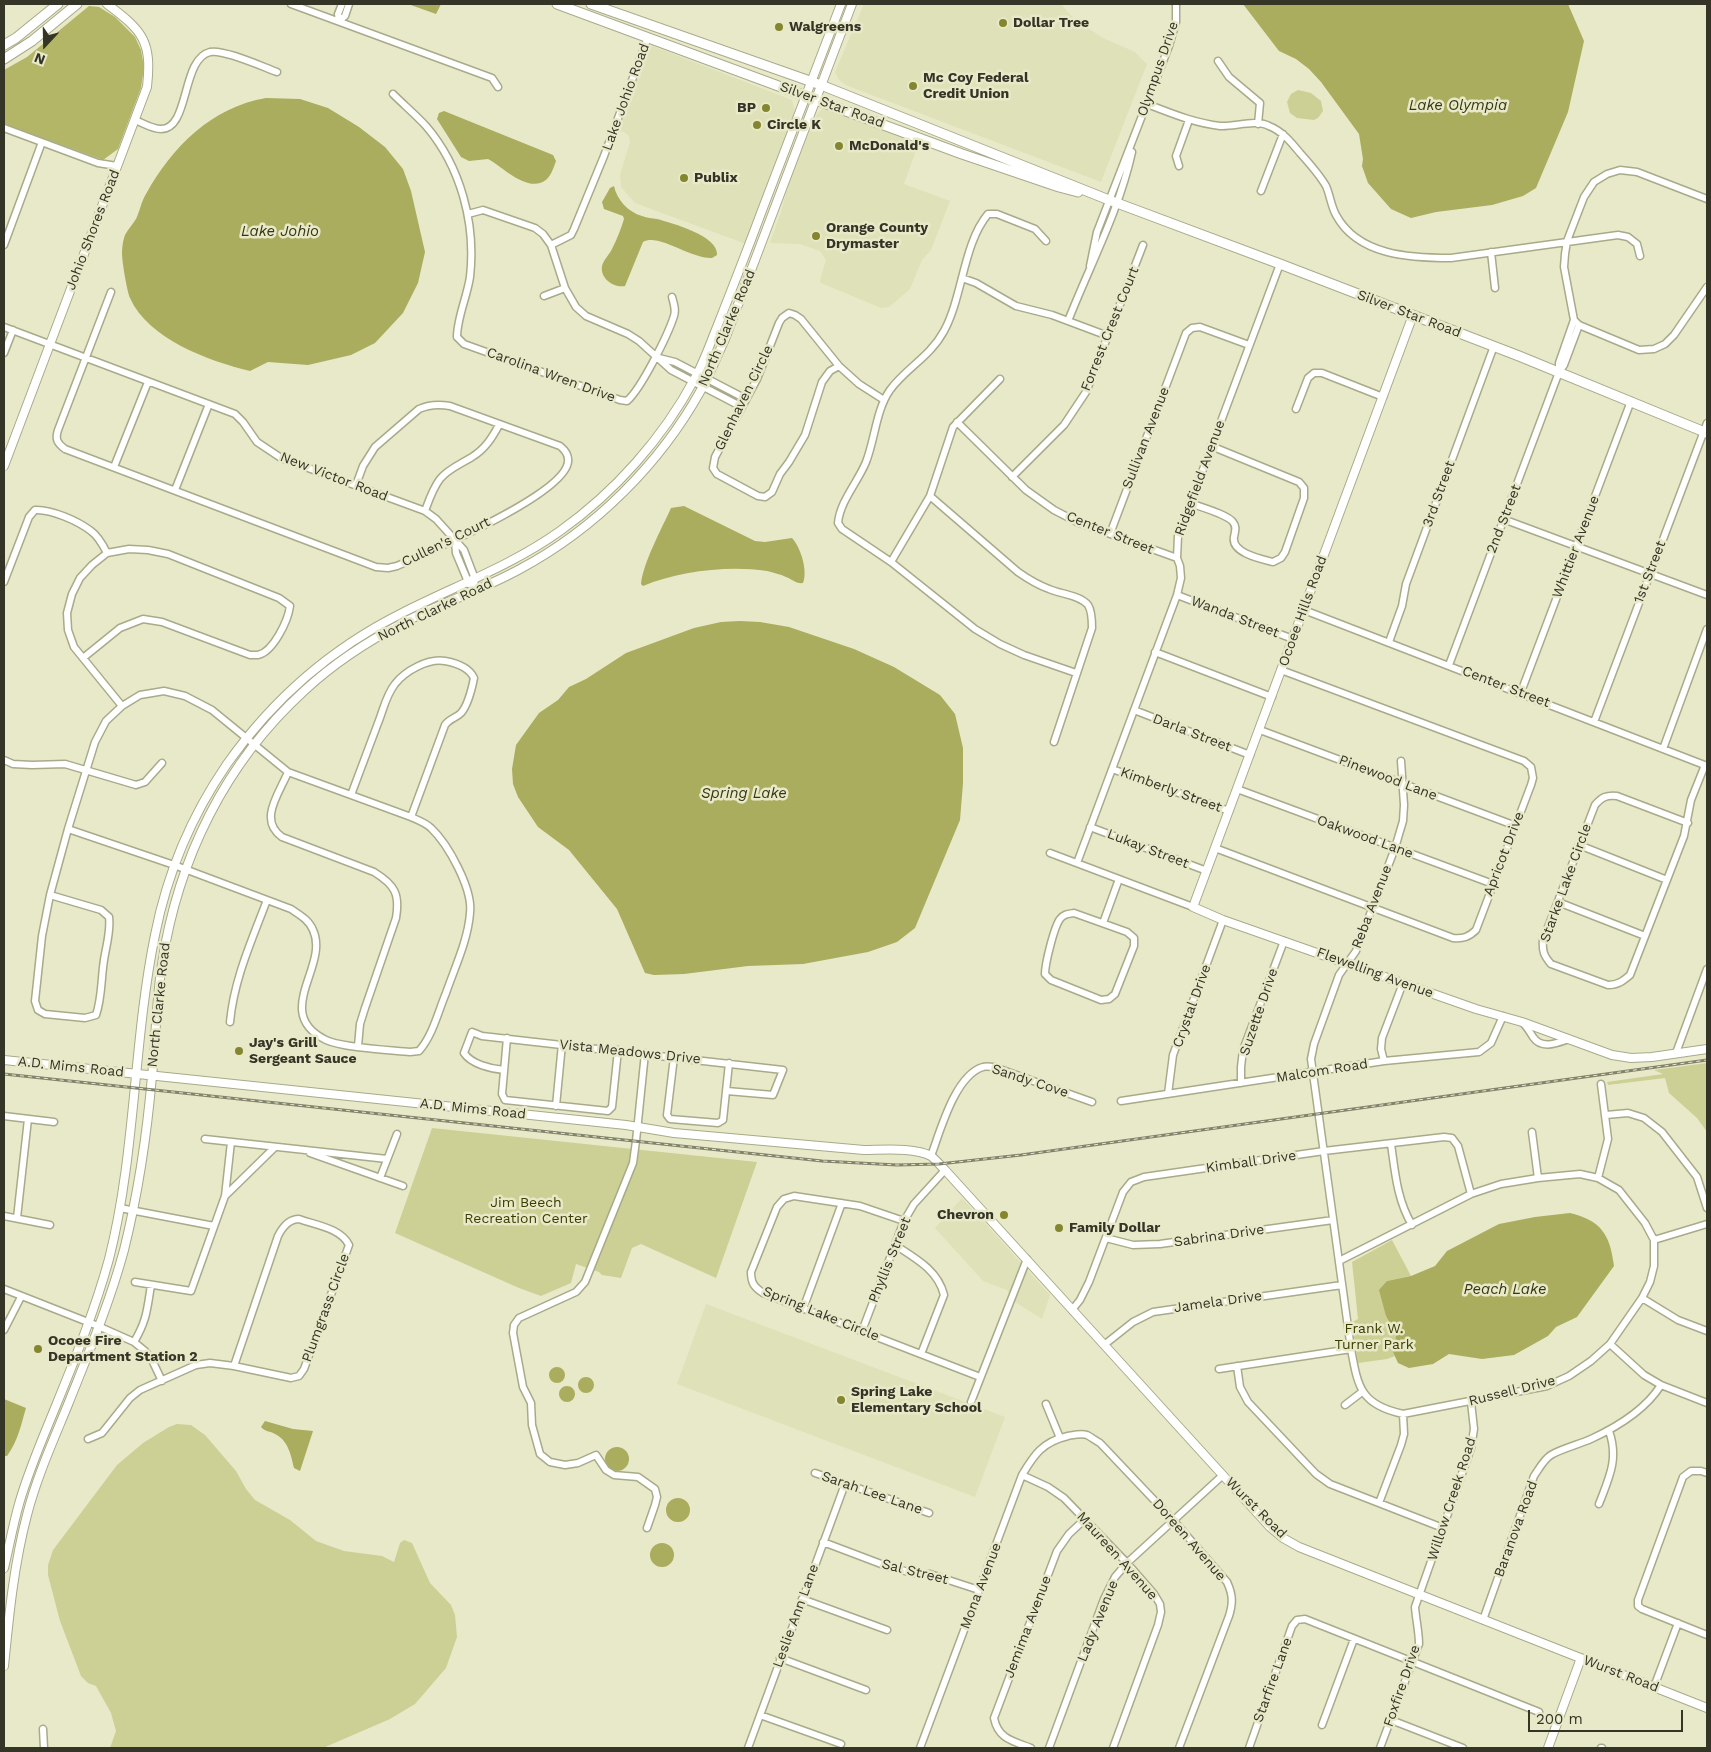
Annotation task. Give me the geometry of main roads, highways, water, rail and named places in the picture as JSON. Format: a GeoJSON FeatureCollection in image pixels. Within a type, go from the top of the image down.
{"type":"FeatureCollection","features":[{"type":"Feature","properties":{"kind":"main road"},"geometry":{"type":"LineString","coordinates":[[4,45],[16,38],[58,4]]}},
{"type":"Feature","properties":{"kind":"main road"},"geometry":{"type":"LineString","coordinates":[[4,59],[32,41],[76,4]]}},
{"type":"Feature","properties":{"kind":"main road","name":"Silver Star Road"},"geometry":{"type":"LineString","coordinates":[[557,4],[962,154],[1059,187],[1113,202]]}},
{"type":"Feature","properties":{"kind":"main road"},"geometry":{"type":"LineString","coordinates":[[570,4],[634,26],[650,25]]}},
{"type":"Feature","properties":{"kind":"main road","name":"Silver Star Road"},"geometry":{"type":"LineString","coordinates":[[591,4],[811,81],[1113,202],[1414,315],[1706,429]]}},
{"type":"Feature","properties":{"kind":"main road"},"geometry":{"type":"LineString","coordinates":[[900,130],[912,131],[954,146],[966,142]]}},
{"type":"Feature","properties":{"kind":"main road"},"geometry":{"type":"LineString","coordinates":[[962,154],[974,152],[1015,167],[1034,169]]}},
{"type":"Feature","properties":{"kind":"water"},"geometry":{"type":"Polygon","coordinates":[[[408,4],[441,4],[436,14],[408,4]]]}},
{"type":"Feature","properties":{"kind":"water","name":"Lake Olympia"},"geometry":{"type":"Polygon","coordinates":[[[1243,4],[1568,4],[1584,41],[1568,112],[1536,188],[1523,196],[1492,205],[1436,212],[1411,218],[1391,209],[1368,183],[1362,166],[1363,159],[1359,134],[1321,82],[1296,59],[1279,51],[1243,4]]]}},
{"type":"Feature","properties":{"kind":"water","name":"Lake Johio"},"geometry":{"type":"Polygon","coordinates":[[[266,98],[300,99],[328,108],[359,127],[385,147],[403,169],[411,191],[425,252],[418,283],[403,313],[375,343],[351,355],[308,365],[268,362],[250,371],[216,361],[181,346],[151,325],[130,298],[122,251],[125,235],[136,219],[146,194],[168,160],[181,145],[211,120],[228,110],[266,98]]]}},
{"type":"Feature","properties":{"kind":"water"},"geometry":{"type":"Polygon","coordinates":[[[444,111],[553,155],[556,161],[550,175],[540,183],[532,184],[516,178],[488,159],[469,161],[461,157],[437,119],[439,113],[444,111]]]}},
{"type":"Feature","properties":{"kind":"water"},"geometry":{"type":"Polygon","coordinates":[[[614,186],[620,201],[632,212],[683,227],[703,236],[716,248],[717,255],[712,258],[694,255],[666,243],[650,240],[643,242],[625,286],[616,286],[609,282],[603,275],[602,266],[614,245],[624,219],[623,216],[604,209],[602,202],[610,188],[614,186]]]}},
{"type":"Feature","properties":{"kind":"water"},"geometry":{"type":"Polygon","coordinates":[[[684,506],[755,541],[765,542],[792,538],[803,560],[805,572],[803,583],[767,571],[720,569],[672,576],[643,586],[641,584],[645,566],[671,508],[684,506]]]}},
{"type":"Feature","properties":{"kind":"water","name":"Spring Lake"},"geometry":{"type":"Polygon","coordinates":[[[740,621],[789,627],[854,649],[894,667],[940,695],[955,714],[963,748],[960,820],[915,928],[897,942],[868,952],[803,964],[748,966],[684,974],[654,975],[645,973],[617,909],[569,850],[538,827],[518,797],[513,784],[512,769],[516,745],[539,713],[558,700],[569,687],[586,679],[626,653],[694,628],[721,622],[740,621]]]}},
{"type":"Feature","properties":{"kind":"water","name":"Peach Lake"},"geometry":{"type":"Polygon","coordinates":[[[1570,1213],[1590,1220],[1602,1231],[1610,1246],[1614,1266],[1577,1317],[1556,1327],[1548,1336],[1514,1355],[1482,1359],[1449,1354],[1433,1364],[1409,1368],[1398,1363],[1393,1352],[1396,1335],[1386,1316],[1379,1290],[1387,1281],[1411,1276],[1435,1266],[1447,1251],[1499,1224],[1570,1213]]]}},
{"type":"Feature","properties":{"kind":"water"},"geometry":{"type":"Polygon","coordinates":[[[557,1367],[565,1375],[557,1383],[549,1375],[557,1367]]]}},
{"type":"Feature","properties":{"kind":"water"},"geometry":{"type":"Polygon","coordinates":[[[586,1377],[594,1385],[586,1393],[578,1385],[586,1377]]]}},
{"type":"Feature","properties":{"kind":"water"},"geometry":{"type":"Polygon","coordinates":[[[567,1386],[575,1394],[567,1402],[559,1394],[567,1386]]]}},
{"type":"Feature","properties":{"kind":"water"},"geometry":{"type":"Polygon","coordinates":[[[4,1399],[26,1408],[17,1439],[7,1456],[5,1456],[4,1399]]]}},
{"type":"Feature","properties":{"kind":"water"},"geometry":{"type":"Polygon","coordinates":[[[265,1421],[293,1429],[313,1431],[300,1471],[294,1468],[292,1458],[283,1440],[261,1427],[265,1421]]]}},
{"type":"Feature","properties":{"kind":"water"},"geometry":{"type":"Polygon","coordinates":[[[617,1447],[626,1450],[629,1459],[626,1468],[617,1471],[608,1468],[605,1459],[608,1450],[617,1447]]]}},
{"type":"Feature","properties":{"kind":"water"},"geometry":{"type":"Polygon","coordinates":[[[678,1498],[687,1501],[690,1510],[687,1519],[678,1522],[669,1519],[666,1510],[669,1501],[678,1498]]]}},
{"type":"Feature","properties":{"kind":"water"},"geometry":{"type":"Polygon","coordinates":[[[662,1543],[671,1546],[674,1555],[671,1564],[662,1567],[653,1564],[650,1555],[653,1546],[662,1543]]]}},
{"type":"Feature","properties":{"kind":"railway"},"geometry":{"type":"LineString","coordinates":[[4,1074],[822,1161],[897,1165],[939,1164],[1021,1155],[1707,1060]]}},
{"type":"Feature","properties":{"kind":"place","name":"Dollar Tree"},"geometry":{"type":"Point","coordinates":[1003,23]}},
{"type":"Feature","properties":{"kind":"place","name":"Walgreens"},"geometry":{"type":"Point","coordinates":[779,27]}},
{"type":"Feature","properties":{"kind":"place","name":"Mc Coy Federal Credit Union"},"geometry":{"type":"Point","coordinates":[913,86]}},
{"type":"Feature","properties":{"kind":"place","name":"BP"},"geometry":{"type":"Point","coordinates":[766,108]}},
{"type":"Feature","properties":{"kind":"place","name":"Circle K"},"geometry":{"type":"Point","coordinates":[757,125]}},
{"type":"Feature","properties":{"kind":"place","name":"McDonald's"},"geometry":{"type":"Point","coordinates":[839,146]}},
{"type":"Feature","properties":{"kind":"place","name":"Publix"},"geometry":{"type":"Point","coordinates":[684,178]}},
{"type":"Feature","properties":{"kind":"place","name":"Orange County Drymaster"},"geometry":{"type":"Point","coordinates":[816,236]}},
{"type":"Feature","properties":{"kind":"place","name":"Jay's Grill Sergeant Sauce"},"geometry":{"type":"Point","coordinates":[239,1051]}},
{"type":"Feature","properties":{"kind":"place","name":"Chevron"},"geometry":{"type":"Point","coordinates":[1004,1215]}},
{"type":"Feature","properties":{"kind":"place","name":"Family Dollar"},"geometry":{"type":"Point","coordinates":[1059,1228]}},
{"type":"Feature","properties":{"kind":"place","name":"Ocoee Fire Department Station 2"},"geometry":{"type":"Point","coordinates":[38,1349]}},
{"type":"Feature","properties":{"kind":"place","name":"Spring Lake Elementary School"},"geometry":{"type":"Point","coordinates":[841,1400]}},
{"type":"Feature","properties":{"kind":"park label","name":"Jim Beech Recreation Center"},"geometry":{"type":"Point","coordinates":[526,1212]}},
{"type":"Feature","properties":{"kind":"park label","name":"Frank W. Turner Park"},"geometry":{"type":"Point","coordinates":[1374,1338]}}]}
